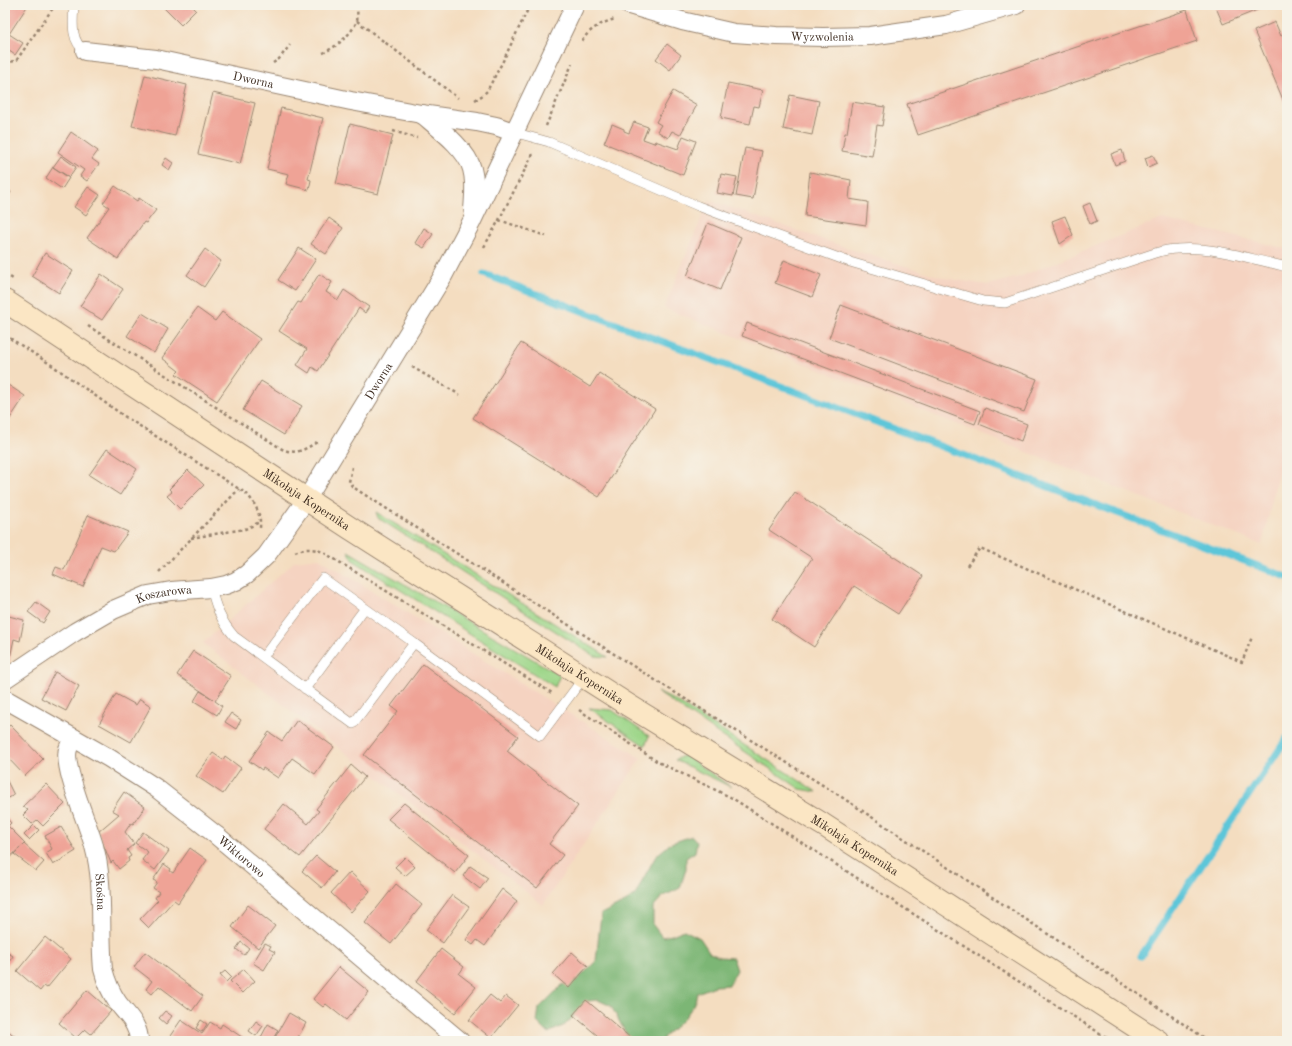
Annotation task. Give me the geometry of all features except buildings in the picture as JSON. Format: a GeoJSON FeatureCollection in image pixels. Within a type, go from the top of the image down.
{"type":"FeatureCollection","features":[{"type":"Feature","properties":{"kind":"main road","name":"Mikołaja Kopernika"},"geometry":{"type":"LineString","coordinates":[[5,301],[306,500],[628,705],[822,824],[1158,1041]]}},
{"type":"Feature","properties":{"kind":"street","name":"Dworna"},"geometry":{"type":"LineString","coordinates":[[306,500],[443,276],[472,221],[513,132],[575,5]]}},
{"type":"Feature","properties":{"kind":"street","name":"Wyzwolenia"},"geometry":{"type":"LineString","coordinates":[[629,5],[682,21],[734,33],[823,37],[870,36],[946,25],[1016,5]]}},
{"type":"Feature","properties":{"kind":"street","name":"Dworna"},"geometry":{"type":"LineString","coordinates":[[85,51],[156,59],[351,101],[421,114],[477,122],[496,126],[513,132]]}},
{"type":"Feature","properties":{"kind":"street","name":"Dworna"},"geometry":{"type":"LineString","coordinates":[[421,114],[449,136],[472,168],[475,195],[472,221]]}},
{"type":"Feature","properties":{"kind":"street","name":"Koszarowa"},"geometry":{"type":"LineString","coordinates":[[5,679],[75,632],[132,601],[170,591],[211,588],[236,581],[256,566],[266,556],[306,500]]}},
{"type":"Feature","properties":{"kind":"street","name":"Wiktorowo"},"geometry":{"type":"LineString","coordinates":[[5,699],[109,758],[156,788],[216,835],[460,1041]]}},
{"type":"Feature","properties":{"kind":"street","name":"Skośna"},"geometry":{"type":"LineString","coordinates":[[74,738],[68,750],[68,764],[75,791],[94,846],[98,865],[103,969],[110,990],[139,1033],[139,1041]]}},
{"type":"Feature","properties":{"kind":"lane"},"geometry":{"type":"LineString","coordinates":[[74,5],[73,26],[75,38],[79,47],[85,51]]}},
{"type":"Feature","properties":{"kind":"lane"},"geometry":{"type":"LineString","coordinates":[[513,132],[549,142],[692,203],[850,262],[983,301],[1005,303],[1155,253],[1176,249],[1208,250],[1230,253],[1287,267]]}},
{"type":"Feature","properties":{"kind":"lane"},"geometry":{"type":"LineString","coordinates":[[263,657],[322,578],[414,643],[540,736],[584,676]]}},
{"type":"Feature","properties":{"kind":"lane"},"geometry":{"type":"LineString","coordinates":[[211,588],[214,603],[224,626],[234,636],[353,724],[414,643]]}},
{"type":"Feature","properties":{"kind":"lane"},"geometry":{"type":"LineString","coordinates":[[305,688],[365,608]]}},
{"type":"Feature","properties":{"kind":"path"},"geometry":{"type":"LineString","coordinates":[[5,62],[16,61],[55,5]]}},
{"type":"Feature","properties":{"kind":"path"},"geometry":{"type":"LineString","coordinates":[[323,53],[331,50],[342,41],[357,21],[357,5]]}},
{"type":"Feature","properties":{"kind":"path"},"geometry":{"type":"LineString","coordinates":[[471,101],[479,98],[487,91],[530,5]]}},
{"type":"Feature","properties":{"kind":"path"},"geometry":{"type":"LineString","coordinates":[[357,21],[459,98]]}},
{"type":"Feature","properties":{"kind":"path"},"geometry":{"type":"LineString","coordinates":[[391,131],[420,139]]}},
{"type":"Feature","properties":{"kind":"path"},"geometry":{"type":"LineString","coordinates":[[499,220],[546,236]]}},
{"type":"Feature","properties":{"kind":"path"},"geometry":{"type":"LineString","coordinates":[[5,274],[18,282]]}},
{"type":"Feature","properties":{"kind":"path"},"geometry":{"type":"LineString","coordinates":[[86,325],[282,449],[294,452],[301,451],[321,438]]}},
{"type":"Feature","properties":{"kind":"path"},"geometry":{"type":"LineString","coordinates":[[5,335],[53,366],[124,416],[247,494],[257,506],[260,529]]}},
{"type":"Feature","properties":{"kind":"path"},"geometry":{"type":"LineString","coordinates":[[412,366],[460,395]]}},
{"type":"Feature","properties":{"kind":"path"},"geometry":{"type":"LineString","coordinates":[[352,464],[349,482],[359,492],[654,680],[840,796],[1209,1041]]}},
{"type":"Feature","properties":{"kind":"path"},"geometry":{"type":"LineString","coordinates":[[159,572],[238,489]]}},
{"type":"Feature","properties":{"kind":"path"},"geometry":{"type":"LineString","coordinates":[[191,538],[245,530],[260,522]]}},
{"type":"Feature","properties":{"kind":"path"},"geometry":{"type":"LineString","coordinates":[[290,554],[308,548],[314,548],[323,552],[566,702],[658,762],[732,798],[1112,1041]]}},
{"type":"Feature","properties":{"kind":"path"},"geometry":{"type":"LineString","coordinates":[[967,566],[980,548],[1242,662],[1252,637]]}},
{"type":"Feature","properties":{"kind":"shaded area"},"geometry":{"type":"Polygon","coordinates":[[[709,200],[856,251],[945,278],[988,285],[1019,277],[1162,219],[1287,249],[1287,433],[1262,545],[664,308],[709,200]]]}},
{"type":"Feature","properties":{"kind":"shaded area"},"geometry":{"type":"Polygon","coordinates":[[[319,558],[641,758],[543,905],[203,643],[295,561],[319,558]]]}},
{"type":"Feature","properties":{"kind":"green space"},"geometry":{"type":"Polygon","coordinates":[[[376,512],[608,657],[594,656],[378,518],[376,512]]]}},
{"type":"Feature","properties":{"kind":"green space"},"geometry":{"type":"Polygon","coordinates":[[[348,551],[560,675],[555,687],[354,561],[348,551]]]}},
{"type":"Feature","properties":{"kind":"green space"},"geometry":{"type":"Polygon","coordinates":[[[657,692],[676,701],[817,792],[800,789],[657,692]]]}},
{"type":"Feature","properties":{"kind":"green space"},"geometry":{"type":"Polygon","coordinates":[[[589,708],[612,710],[649,736],[645,746],[589,708]]]}},
{"type":"Feature","properties":{"kind":"green space"},"geometry":{"type":"Polygon","coordinates":[[[685,755],[731,787],[675,760],[685,755]]]}},
{"type":"Feature","properties":{"kind":"green space"},"geometry":{"type":"Polygon","coordinates":[[[692,836],[697,842],[695,852],[686,858],[686,869],[680,888],[662,897],[653,907],[653,925],[662,937],[684,930],[700,938],[710,953],[719,957],[733,958],[737,970],[729,985],[715,986],[697,993],[689,1012],[663,1038],[662,1041],[630,1041],[611,1006],[598,1000],[588,1001],[565,1025],[548,1033],[537,1022],[539,1008],[562,985],[577,980],[596,961],[601,914],[627,901],[636,894],[656,856],[671,843],[692,836]]]}},
{"type":"Feature","properties":{"kind":"waterway"},"geometry":{"type":"LineString","coordinates":[[484,274],[1287,577]]}},
{"type":"Feature","properties":{"kind":"waterway"},"geometry":{"type":"LineString","coordinates":[[1141,956],[1287,738]]}}]}
